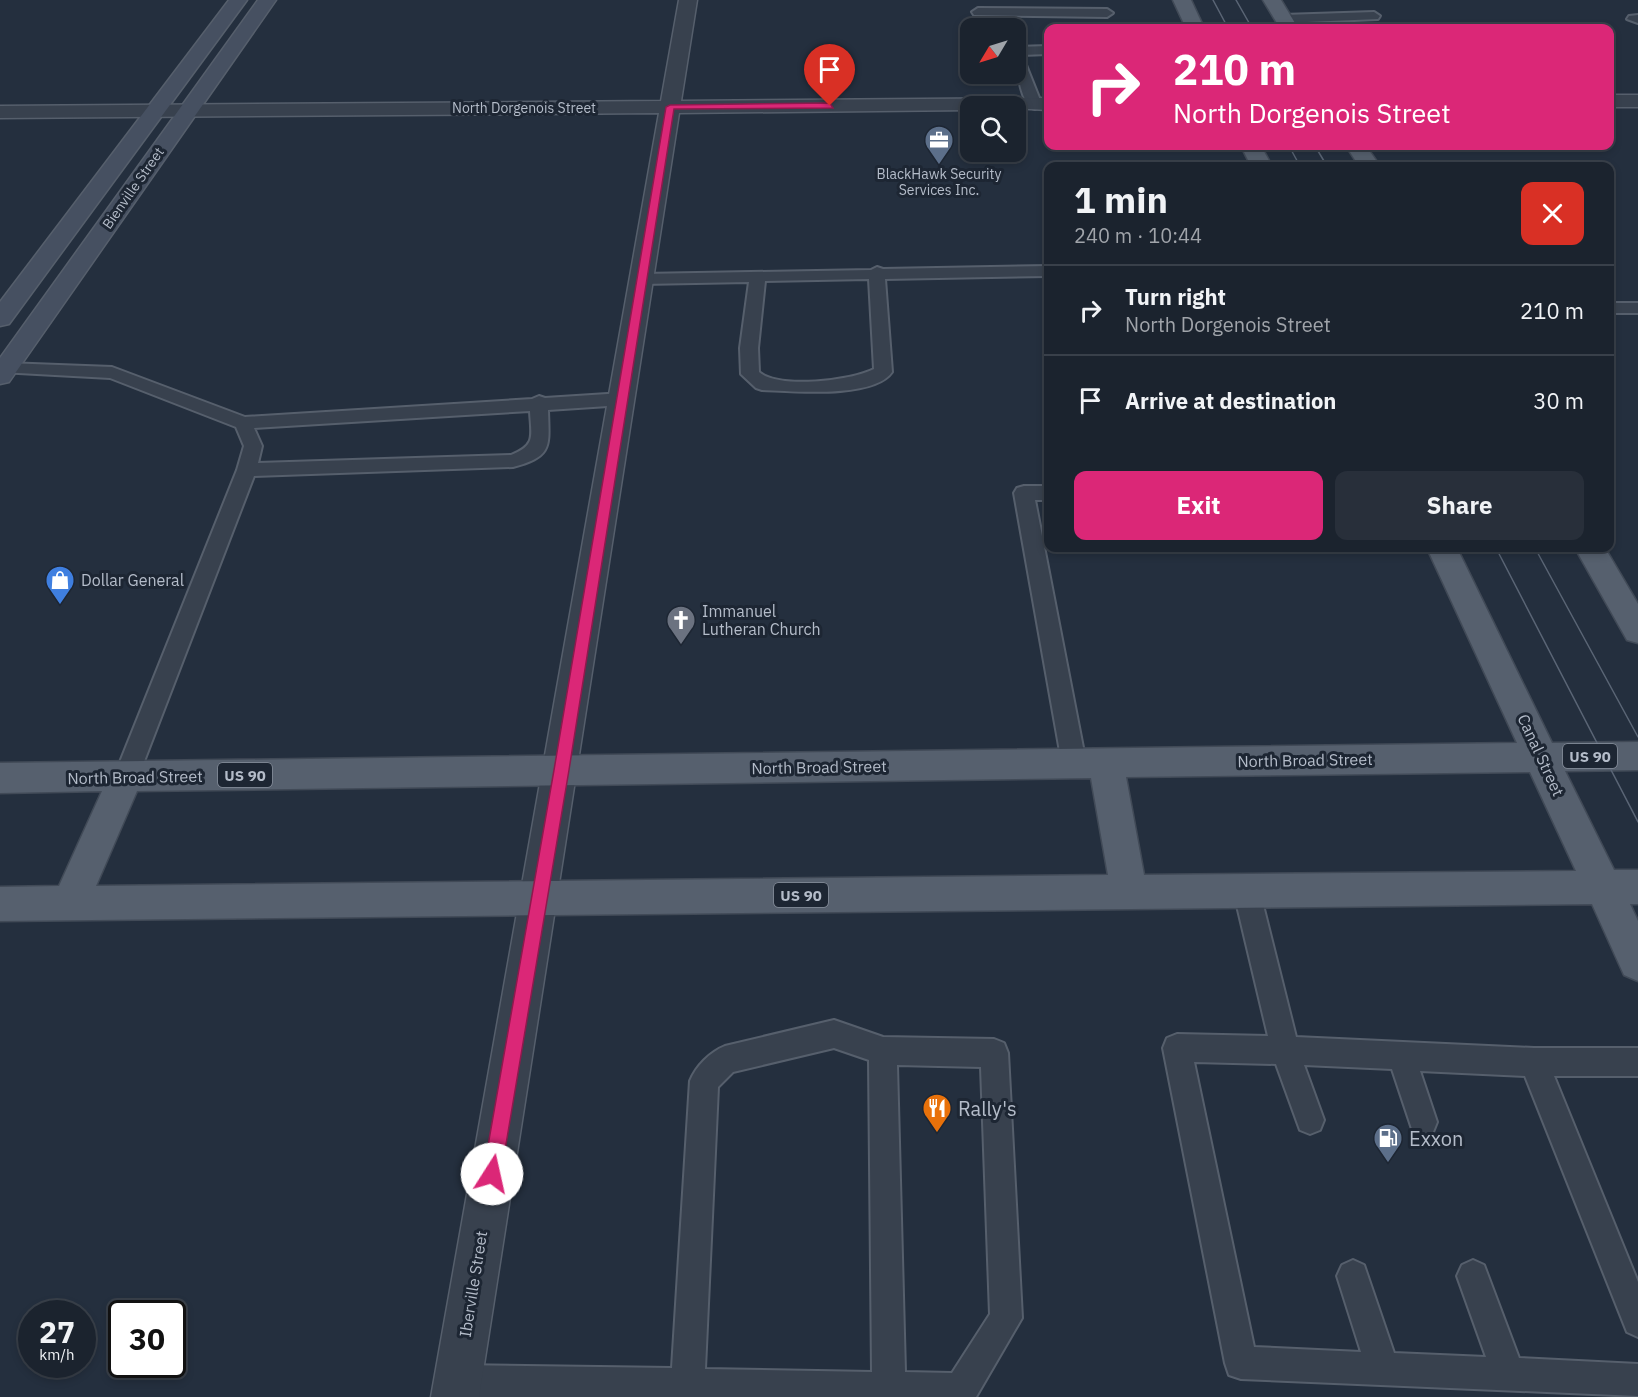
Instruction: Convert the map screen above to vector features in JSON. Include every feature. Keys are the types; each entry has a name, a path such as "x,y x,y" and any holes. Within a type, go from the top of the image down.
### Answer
{"main road":[{"path":"1182,0 1193,24"},
{"path":"1272,0 1286,24"},
{"name":"Canal Street","path":"1444,552 1542,757 1620,887 1638,962"},
{"path":"1592,552 1638,631"},
{"name":"North Broad Street","path":"0,778 1638,756"},
{"path":"1090,763 1129,892"},
{"path":"70,903 126,777"},
{"name":"US 90","path":"0,904 539,897 1247,893 1620,887"}],"street":[{"name":"Bienville Street","path":"0,319 238,0"},
{"name":"Bienville Street","path":"3,372 267,0"},
{"name":"Iberville Street","path":"456,1389 562,770 688,0"},
{"path":"1614,101 1638,101"},
{"name":"North Dorgenois Street","path":"0,112 1042,104"}],"lane":[{"path":"977,6 1107,13"},
{"path":"1286,24 1323,18 1374,16"},
{"path":"1026,52 1044,51"},
{"path":"1026,73 1042,104"},
{"path":"642,279 876,272 1044,271"},
{"path":"758,276 749,348 750,374 762,384 813,387 865,381 883,372 876,272"},
{"path":"1614,308 1638,308"},
{"path":"3,372 112,373 243,423 539,402 622,399"},
{"path":"247,470 513,461 532,454 540,444 539,402"},
{"path":"126,777 247,470 253,446 243,423"},
{"path":"1044,493 1024,494 1090,763"},
{"path":"1247,893 1286,1050 1310,1120"},
{"path":"456,1389 688,1384 961,1390 1006,1318 994,1053 883,1051 834,1034 725,1060 704,1081 688,1384"},
{"path":"1638,1062 1534,1062 1286,1050 1177,1048 1241,1363 1638,1380"},
{"path":"883,1051 889,1389"},
{"path":"1401,1055 1423,1122"},
{"path":"1534,1062 1638,1321"},
{"path":"1353,1275 1383,1369"},
{"path":"1473,1275 1509,1375"}],"tram line":[{"path":"1213,0 1226,24"},
{"path":"1236,0 1250,24"},
{"path":"1291,150 1298,162"},
{"path":"1317,150 1325,162"},
{"path":"1498,552 1638,822"},
{"path":"1537,552 1638,737"}],"place":[{"name":"BlackHawk Security Services Inc.","path":"939,166"},
{"name":"Dollar General","path":"60,606"},
{"name":"Immanuel Lutheran Church","path":"681,646"},
{"name":"Rally's","path":"937,1134"},
{"name":"Exxon","path":"1388,1164"}],"route":[{"path":"492,1174 562,770 670,107 830,106"}]}
